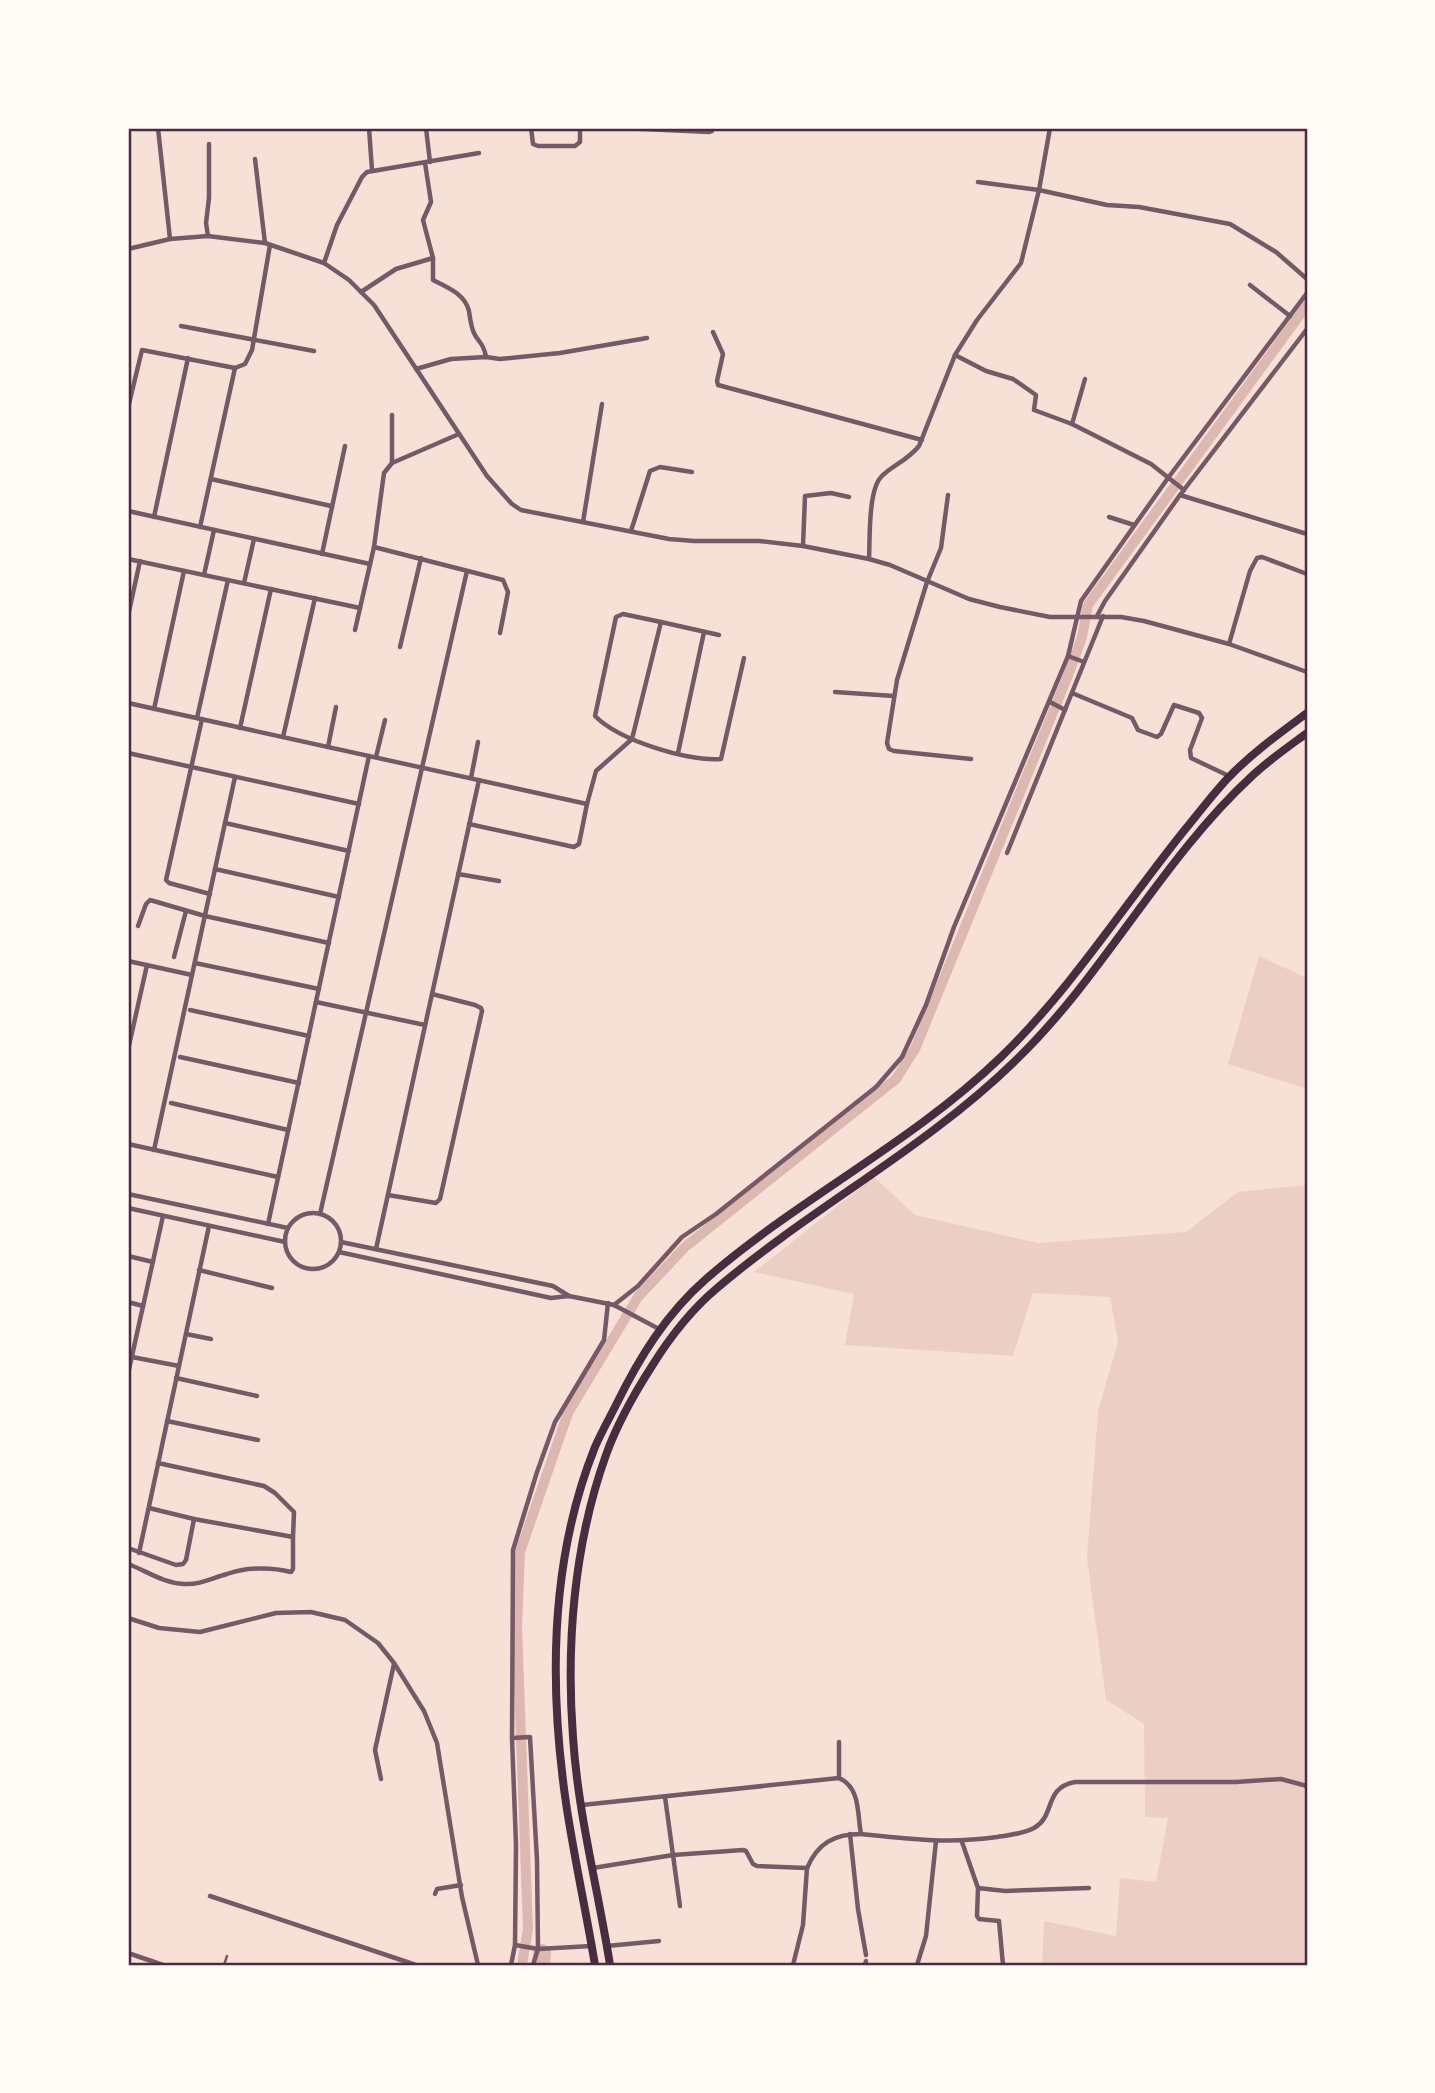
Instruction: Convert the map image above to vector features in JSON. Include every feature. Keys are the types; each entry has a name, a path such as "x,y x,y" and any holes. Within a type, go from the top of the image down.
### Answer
{"highway":[{"path":"595,1965 566,1802 558,1735 558,1619 568,1538 588,1468 595,1446 630,1376 659,1329 708,1277 943,1107 1003,1055 1052,1002 1229,776 1307,713"},
{"path":"610,1965 581,1805 573,1741 571,1660 583,1540 607,1452 638,1388 668,1340 691,1312 717,1289 788,1233 903,1154 958,1111 1018,1058 1063,1011 1188,845 1253,775 1307,733"}],"street":[{"path":"158,128 170,239"},
{"path":"369,128 372,170"},
{"path":"426,128 431,202 424,220 433,258 433,280 443,283 463,298 468,306 474,334 483,344 486,357"},
{"path":"531,128 533,144 538,146 575,146 580,142 580,128"},
{"path":"622,128 709,132 712,128"},
{"path":"869,559 876,483 882,475 911,457 922,440 955,355 977,320 1021,263 1039,190 1050,128"},
{"path":"208,236 206,223 209,144"},
{"path":"324,263 343,212 362,177 372,170 480,153"},
{"path":"128,408 141,351 145,349 235,368 249,359 254,341 267,244 255,159"},
{"path":"978,182 1039,190 1107,205 1139,207 1230,224 1276,252 1307,279"},
{"path":"128,249 170,239 208,236 267,244 324,263 349,280 374,305 487,476 512,504 532,513 682,540 759,541 803,546 869,559 890,565 969,599 1026,614 1079,618 1097,616 1144,621 1229,644 1307,672"},
{"path":"361,292 396,269 433,258"},
{"path":"1251,285 1290,316"},
{"path":"510,1965 516,1945 513,1550 555,1422 604,1340 611,1304 638,1286 682,1237 716,1214 876,1087 898,1063 926,1005 954,927 1070,657 1081,601 1134,524 1307,293"},
{"path":"181,326 314,351"},
{"path":"1007,853 1072,693 1097,616 1105,601 1183,489 1307,329"},
{"path":"713,332 723,354 718,385 922,440"},
{"path":"416,369 451,359 500,359 560,353 647,338"},
{"path":"955,355 986,371 1021,384 1036,395 1034,410 1072,424 1139,457 1183,489"},
{"path":"154,517 188,358"},
{"path":"200,527 235,368"},
{"path":"1072,424 1085,379"},
{"path":"583,522 602,404"},
{"path":"392,415 392,463"},
{"path":"355,630 374,547 384,473 392,463 459,434"},
{"path":"322,554 345,446"},
{"path":"631,531 650,471 660,467 691,472"},
{"path":"211,480 331,506"},
{"path":"803,546 805,496 831,493 849,497"},
{"path":"948,495 941,548 927,582 897,680 887,740 889,749 971,759"},
{"path":"1180,495 1307,534"},
{"path":"128,511 370,565"},
{"path":"1109,517 1134,524"},
{"path":"204,575 214,530"},
{"path":"244,583 254,539"},
{"path":"374,547 503,580 508,592 500,633"},
{"path":"1229,644 1250,571 1257,558 1262,557 1307,574"},
{"path":"400,647 421,558"},
{"path":"128,559 360,608"},
{"path":"128,616 140,561"},
{"path":"320,1214 467,570"},
{"path":"154,709 184,571"},
{"path":"210,894 166,880 228,580"},
{"path":"240,728 271,589"},
{"path":"282,737 315,598"},
{"path":"719,635 618,614 595,716 632,739 678,753 719,760 723,757 744,658"},
{"path":"469,824 574,847 579,844 596,771 632,739 661,622"},
{"path":"678,753 704,632"},
{"path":"1070,657 1083,662"},
{"path":"835,692 894,696"},
{"path":"1072,693 1132,718 1139,730 1157,737 1161,734 1174,705 1199,713 1202,718 1190,750 1191,758 1229,776"},
{"path":"128,703 587,804"},
{"path":"1051,703 1064,709"},
{"path":"328,747 336,708"},
{"path":"376,757 385,720"},
{"path":"471,778 478,742"},
{"path":"128,753 359,804"},
{"path":"268,1224 369,756"},
{"path":"154,1150 235,777"},
{"path":"376,1250 479,780"},
{"path":"225,824 349,851"},
{"path":"215,869 339,897"},
{"path":"458,874 499,881"},
{"path":"138,926 149,900 205,916 329,943"},
{"path":"174,957 186,911"},
{"path":"128,961 192,975"},
{"path":"195,963 319,989"},
{"path":"128,1050 147,965"},
{"path":"388,1195 436,1203 440,1199 482,1011 475,1005 432,994"},
{"path":"316,1002 425,1025"},
{"path":"190,1010 309,1036"},
{"path":"180,1057 299,1083"},
{"path":"171,1103 288,1130"},
{"path":"128,1144 278,1177"},
{"path":"128,1194 288,1228"},
{"path":"128,1208 285,1242"},
{"path":"308,1214 320,1214 331,1220 339,1230 339,1252 331,1263 320,1269 308,1269 296,1264 288,1254 285,1242 288,1228 296,1219 308,1214"},
{"path":"128,1374 131,1349 163,1216"},
{"path":"139,1553 209,1226"},
{"path":"341,1242 553,1286 569,1296"},
{"path":"339,1252 551,1298 569,1296 611,1304 659,1329"},
{"path":"128,1256 153,1262"},
{"path":"199,1270 272,1287"},
{"path":"128,1302 143,1306"},
{"path":"186,1334 211,1339"},
{"path":"132,1357 179,1366"},
{"path":"176,1378 257,1396"},
{"path":"167,1421 258,1440"},
{"path":"128,1564 166,1581 184,1584 254,1569 275,1568 291,1572 293,1569 293,1510 264,1486 158,1463"},
{"path":"149,1508 293,1537"},
{"path":"128,1548 183,1564 194,1519"},
{"path":"128,1618 159,1628 200,1632 276,1613 311,1612 345,1620 378,1643 394,1663 428,1719 437,1743 461,1885 478,1965"},
{"path":"382,1779 375,1757 376,1741 394,1663"},
{"path":"514,1738 529,1736 537,1860 536,1949 533,1965"},
{"path":"839,1742 839,1778"},
{"path":"581,1805 839,1778 846,1782 855,1795 860,1834"},
{"path":"793,1965 803,1926 807,1868 820,1845 828,1840 860,1834 962,1842 1015,1834 1033,1829 1044,1817 1058,1788 1063,1784 1075,1782 1236,1783 1281,1779 1307,1786"},
{"path":"665,1797 680,1906"},
{"path":"850,1834 866,1955"},
{"path":"917,1965 926,1936 936,1841"},
{"path":"962,1842 978,1888 977,1916 979,1919 999,1921 1003,1965"},
{"path":"593,1868 673,1855 743,1850 753,1864 807,1868"},
{"path":"435,1894 437,1889 461,1885"},
{"path":"978,1888 1005,1891 1089,1888"},
{"path":"210,1896 416,1965"},
{"path":"607,1946 659,1941"},
{"path":"516,1945 536,1949 592,1946"},
{"path":"128,1953 163,1965"}],"lane":[{"path":"224,1965 227,1956"}],"shaded area":[{"path":"1259,956 1307,978 1307,1089 1228,1064"},
{"path":"874,1177 915,1215 1038,1243 1186,1232 1238,1192 1307,1185 1307,1965 1042,1965 1044,1921 1116,1936 1120,1878 1156,1882 1168,1818 1145,1817 1144,1724 1106,1700 1087,1558 1098,1411 1118,1342 1110,1297 1033,1293 1013,1356 845,1345 854,1294 754,1272"}],"waterway":[{"path":"522,1965 528,1929 517,1627 520,1552 568,1413 638,1297 685,1247 896,1079 915,1049 1067,678 1082,637 1088,605 1307,305"},
{"path":"541,1965 542,1953"}]}
